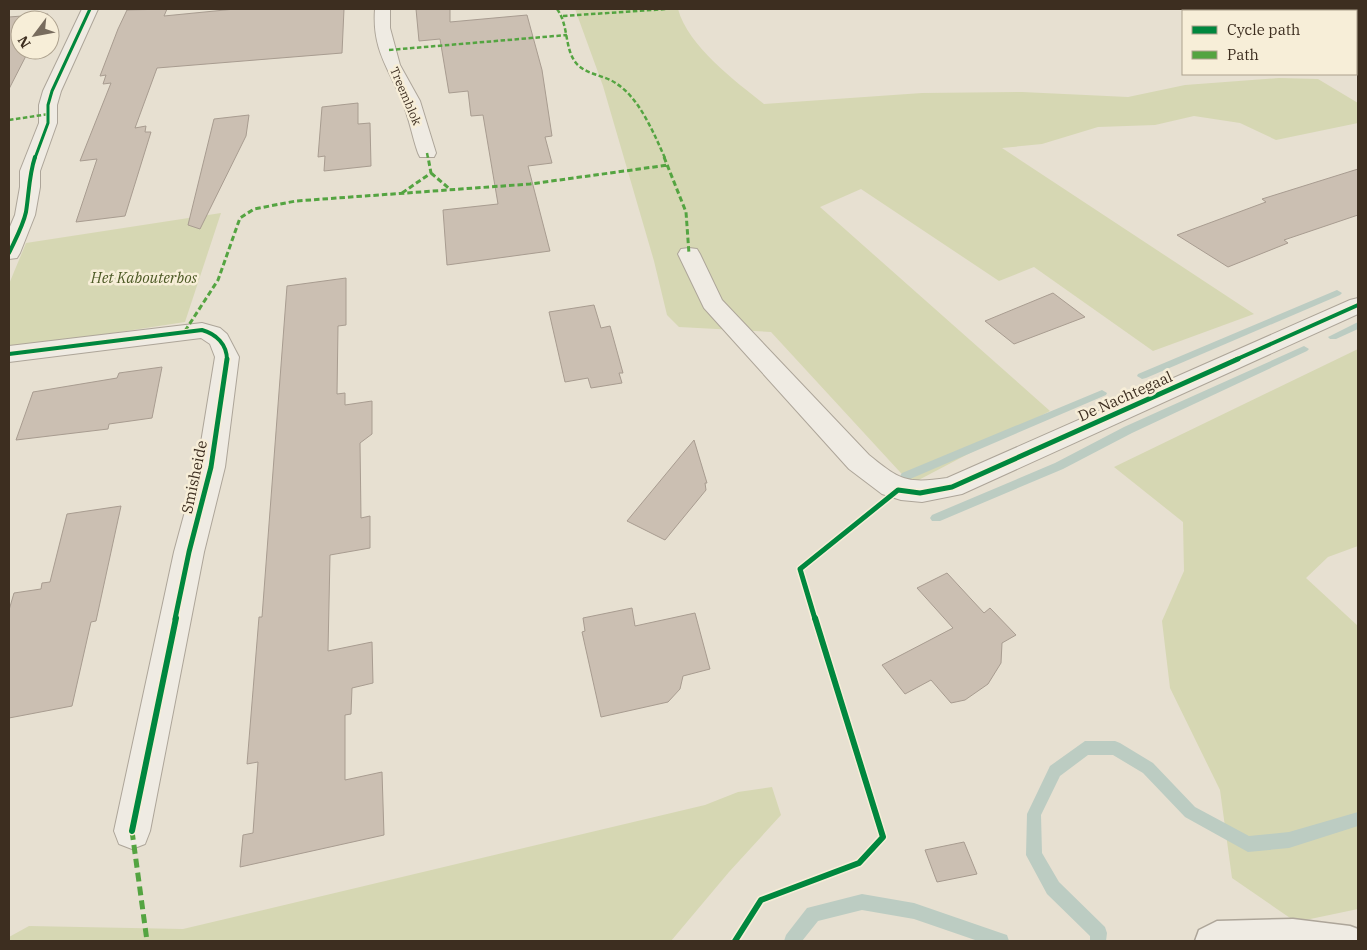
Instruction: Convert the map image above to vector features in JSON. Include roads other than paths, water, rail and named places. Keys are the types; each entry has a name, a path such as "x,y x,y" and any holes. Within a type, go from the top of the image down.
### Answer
{"street":[{"path":"9,253 25,215 30,171 48,123 48,105 52,91 90,9"},
{"name":"Treemblok","path":"382,9 382,28 392,65 411,101 427,153"},
{"name":"De Nachtegaal","path":"690,254 712,303 859,462 885,484 898,490 920,493 952,487 1358,305"},
{"name":"Smisheide","path":"9,354 202,330 214,333 223,342 227,357 212,467 189,552 132,831"}],"lane":[{"path":"1210,941 1217,936 1293,934 1350,941"}],"waterway":[{"path":"1142,376 1337,293"},
{"path":"1333,337 1358,325"},
{"path":"936,518 1059,466 1128,430 1304,349"},
{"path":"906,476 1102,393"},
{"path":"1098,941 1099,933 1053,888 1034,855 1034,814 1055,771 1085,748 1115,748 1148,768 1190,812 1248,844 1289,840 1358,819"},
{"path":"792,941 813,914 862,902 914,911 1001,941"}],"park label":[{"name":"Het Kabouterbos","path":"144,277"}]}
